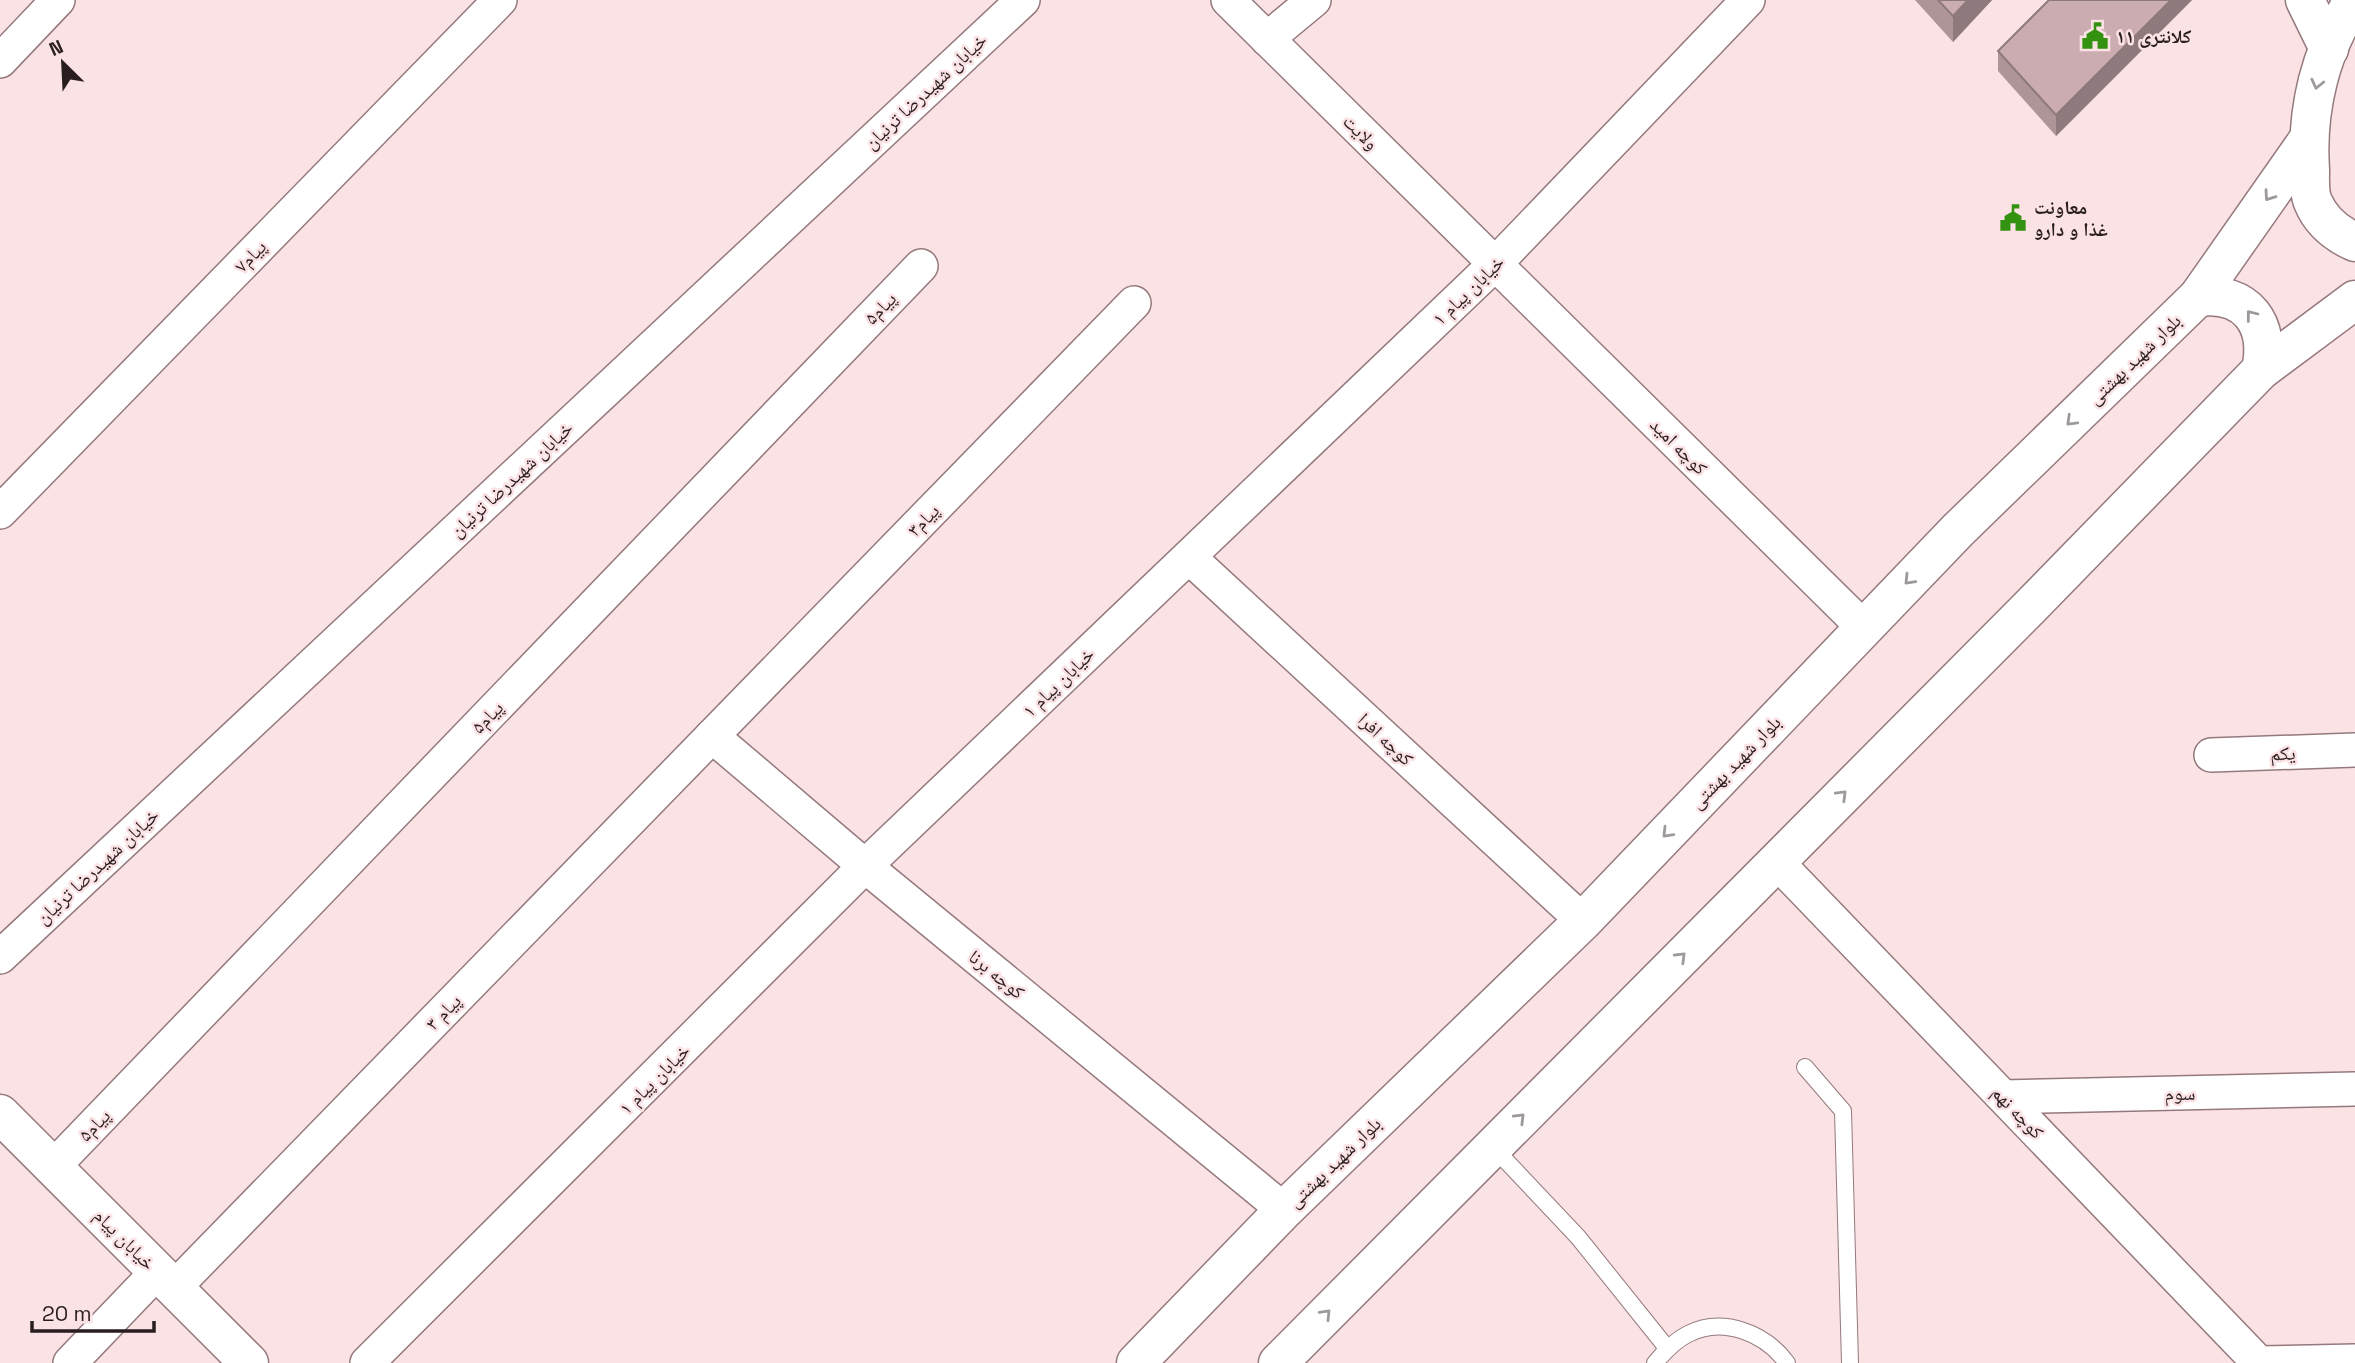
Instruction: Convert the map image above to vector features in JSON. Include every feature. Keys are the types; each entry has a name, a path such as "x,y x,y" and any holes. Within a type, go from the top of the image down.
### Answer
{"main road":[{"path":"2305,0 2329,49"},
{"path":"2354,0 2339,23 2317,80 2308,140 2311,200 2323,220 2341,236 2355,242"},
{"name":"بلوار شهید بهشتی","path":"1136,1363 1284,1210 1583,921 1958,530 2198,297 2308,140"},
{"path":"2198,297 2214,295 2229,298 2244,306 2255,317 2263,334 2265,353 2261,370"},
{"path":"1278,1363 2031,606 2261,370 2355,300"},
{"name":"خیابان پیام","path":"0,1114 249,1363"}],"street":[{"path":"0,61 58,0"},
{"name":"پیام۷","path":"0,512 500,0"},
{"name":"خیابان شهیدرضا ترنیان","path":"0,957 1023,0"},
{"name":"ولایت","path":"1228,0 1495,264"},
{"path":"1267,39 1314,0"},
{"name":"خیابان پیام ۱","path":"367,1363 865,866 1495,264 1748,0"},
{"name":"کوچه امید","path":"1495,264 1863,627"},
{"name":"پیام۵","path":"53,1167 921,266"},
{"name":"پیام۳","path":"712,737 1134,303"},
{"name":"کوچه افرا","path":"1189,557 1583,921"},
{"name":"کوچه برنا","path":"712,737 1284,1210"},
{"name":"پیام ۳","path":"70,1363 166,1280 712,737"},
{"name":"یکم","path":"2211,755 2355,750"},
{"name":"کوچه نهم","path":"1776,862 2259,1363"},
{"name":"سوم","path":"2004,1097 2355,1089"},
{"path":"2259,1363 2355,1361"}],"lane":[{"path":"1805,1067 1843,1111 1850,1363"},
{"path":"1492,1146 1578,1237 1667,1348"},
{"path":"1655,1363 1667,1348 1689,1333 1716,1327 1742,1329 1767,1342 1787,1363"}],"building":[{"path":"1938,0 1968,0 1953,16"},
{"name":"کلانتری ۱۱","path":"2049,0 2171,0 2056,115 1998,51"}],"place":[{"name":"کلانتری ۱۱","path":"2095,36"},
{"name":"معاونت غذا و دارو","path":"2013,218"}]}
